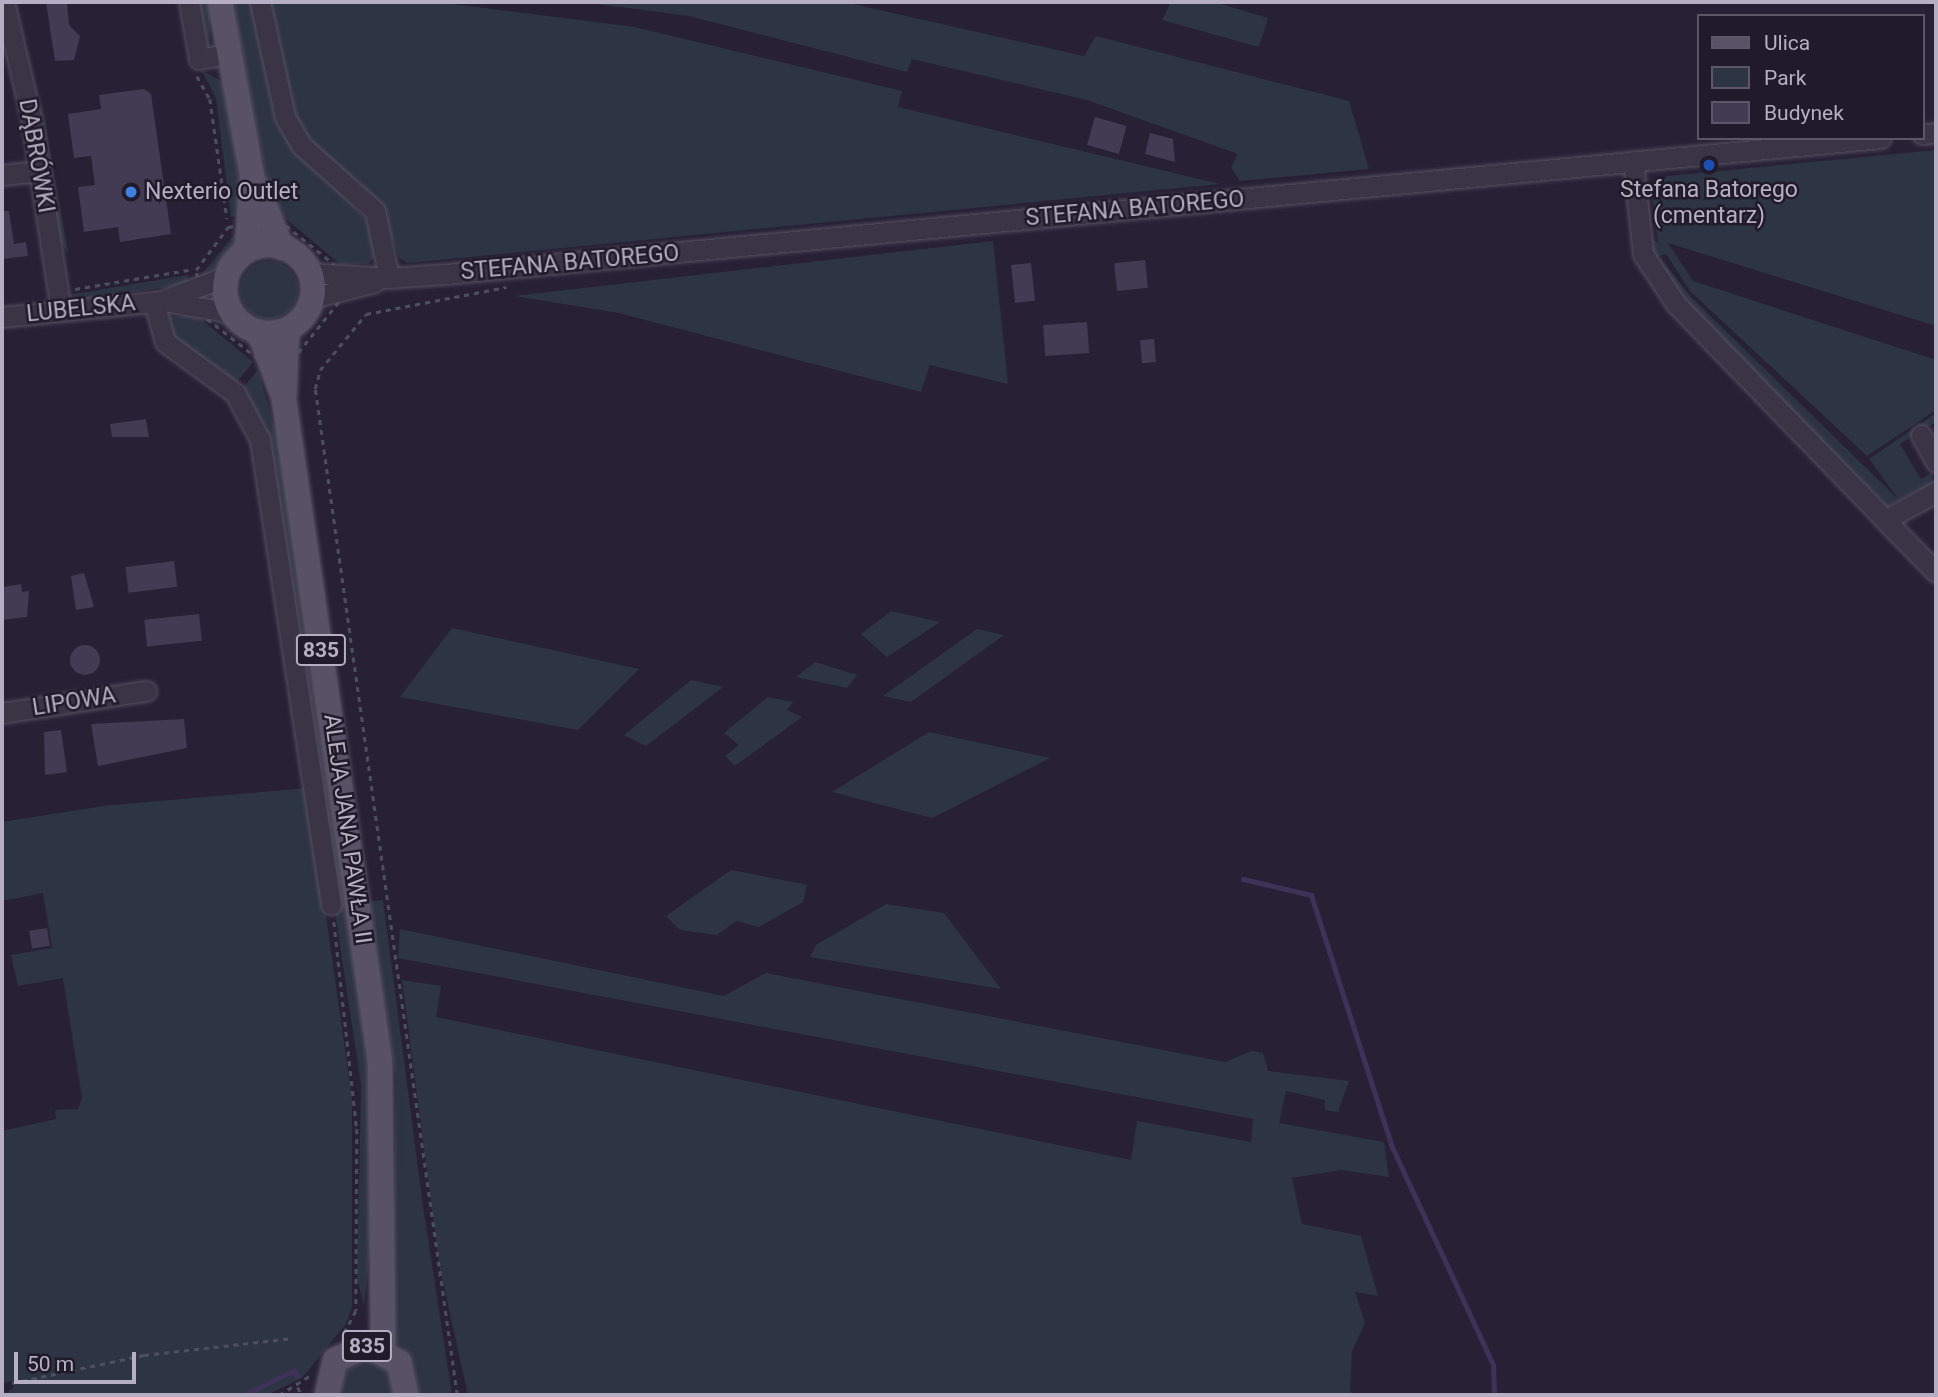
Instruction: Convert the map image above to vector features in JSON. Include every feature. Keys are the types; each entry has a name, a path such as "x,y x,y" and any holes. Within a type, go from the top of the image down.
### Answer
{"main road":[{"path":"220,2 232,53 252,175 247,251 227,276 232,313 259,332 287,330 312,298 310,273 282,247 252,175"},
{"path":"247,251 282,247"},
{"name":"ALEJA JANA PAWŁA II","path":"287,330 284,400 380,1061 383,1349"},
{"name":"ALEJA JANA PAWŁA II","path":"259,332 284,400"},
{"name":"ALEJA JANA PAWŁA II","path":"356,1347 381,1259"},
{"name":"835","path":"316,1391 335,1360 356,1347 383,1349 402,1367 406,1395"}],"street":[{"name":"DĄBRÓWKI","path":"4,2 40,171 59,301"},
{"path":"189,2 199,59 232,53"},
{"path":"260,2 285,117 302,146 375,211 389,278"},
{"name":"STEFANA BATOREGO","path":"310,273 389,278 508,268 1860,140"},
{"path":"1633,162 1639,236 1655,279 1936,572"},
{"path":"2,175 40,171"},
{"name":"LUBELSKA","path":"157,301 227,276"},
{"name":"STEFANA BATOREGO","path":"312,298 389,278"},
{"name":"LUBELSKA","path":"2,317 59,301 157,301 232,313"},
{"path":"157,301 165,342 235,393 260,440 331,905"},
{"path":"1885,520 1936,492"},
{"name":"LIPOWA","path":"2,713 146,691"}],"path":[{"path":"199,59 197,75 210,99 228,227"},
{"path":"274,219 337,271"},
{"path":"59,301 196,270 228,227 244,224"},
{"path":"457,1395 316,388 320,370 366,314 502,291 508,268"},
{"path":"196,270 198,283"},
{"path":"293,357 340,298"},
{"path":"201,310 260,359 257,364"},
{"path":"331,905 355,1080 358,1179 352,1272"},
{"path":"12,1383 144,1354 293,1338"},
{"path":"301,1395 316,1391"},
{"path":"279,1395 285,1393"}],"green space":[{"path":"196,2 211,2 209,46"},
{"path":"232,2 251,2 283,133 369,223 375,257 368,264 341,265 273,208"},
{"path":"269,2 436,2 634,27 902,91 898,107 1220,184 408,263 399,258 379,201 313,144 294,116"},
{"path":"582,2 844,2 1084,56 1096,36 1349,101 1369,169 1240,181 1231,167 1238,154 1087,100 912,59 907,72 689,16"},
{"path":"1163,2 1214,2 1268,18 1259,47 1162,20 1170,4"},
{"path":"202,71 229,85 242,215 231,217 216,98"},
{"path":"41,100 68,252 60,243"},
{"path":"1936,150 1936,326 1668,243 1693,281 1936,360 1936,410 1867,456 1691,292 1666,254 1658,256 1692,298 1899,500 1869,459 1936,413 1936,422 1900,444 1921,479 1932,473 1934,483 1887,506 1683,301 1653,262 1643,196 1647,195 1652,240 1658,242 1652,195 1667,176"},
{"path":"238,230 236,248 203,279 202,274"},
{"path":"993,241 1008,384 930,365 921,392 619,313 514,296"},
{"path":"263,261 275,261 285,265 294,274 298,296 290,311 275,319 263,319 253,315 244,306 240,296 240,284 244,274 253,265"},
{"path":"188,275 188,284 77,300 68,295"},
{"path":"196,315 253,362 237,382 172,343 167,317"},
{"path":"258,370 279,444 371,1076 372,1230 364,1306 357,1279 361,1085 296,651 242,389"},
{"path":"891,611 940,622 887,657 861,634"},
{"path":"452,628 639,669 578,730 400,697"},
{"path":"977,629 1004,635 911,702 883,696"},
{"path":"815,662 857,675 847,688 796,677"},
{"path":"691,680 723,687 646,746 624,735"},
{"path":"768,697 793,702 787,710 802,717 735,766 725,756 739,745 724,733"},
{"path":"929,732 1050,758 932,818 832,792"},
{"path":"308,788 352,1099 352,1307 346,1324 302,1378 267,1395 5,1395 14,1387 11,1381 2,1384 2,1131 56,1119 55,1110 78,1109 82,1098 63,978 18,986 11,955 52,948 43,893 2,901 2,822 103,806"},
{"path":"731,870 807,885 803,902 759,927 736,921 717,935 680,930 666,916"},
{"path":"383,900 423,1206 452,1395 414,1395 392,1343 396,1077 367,902"},
{"path":"886,904 944,913 1001,989 810,957 816,945"},
{"path":"400,929 724,996 766,973 1225,1062 1252,1051 1263,1053 1268,1071 1349,1081 1338,1112 1325,1110 1325,1100 1286,1091 1279,1123 1384,1142 1389,1177 1341,1170 1292,1178 1302,1224 1361,1236 1378,1296 1355,1292 1365,1323 1352,1351 1350,1392 1362,1395 468,1395 440,1269 402,980 441,986 436,1017 1131,1160 1137,1121 1251,1142 1253,1119 398,958"},
{"path":"366,1358 389,1369 393,1395 341,1395 341,1375"}],"building":[{"path":"46,2 67,2 69,25 80,36 74,60 55,61"},
{"path":"144,89 151,94 171,234 120,242 118,227 84,232 78,187 95,185 91,156 74,158 68,114 101,109 99,95"},
{"path":"1095,117 1127,126 1119,154 1087,145"},
{"path":"1150,133 1173,139 1175,162 1145,154"},
{"path":"2,211 9,211 14,244 26,242 28,256 2,259"},
{"path":"1145,260 1148,288 1117,291 1114,263"},
{"path":"1031,263 1035,301 1015,303 1011,265"},
{"path":"1087,322 1089,353 1045,356 1043,325"},
{"path":"1154,339 1156,362 1142,363 1140,340"},
{"path":"146,419 149,437 112,437 110,424"},
{"path":"174,561 177,587 129,593 125,567"},
{"path":"84,573 94,607 76,610 71,576"},
{"path":"21,584 22,592 29,591 27,617 2,620 2,587"},
{"path":"199,614 202,641 147,647 144,620"},
{"path":"85,645 96,649 100,660 96,671 85,675 74,671 70,660 74,649"},
{"path":"184,719 187,748 98,766 91,724"},
{"path":"61,730 67,772 45,775 44,732"},
{"path":"47,928 50,946 32,949 29,931"}],"waterway":[{"path":"1243,879 1311,895 1392,1147 1493,1365 1494,1395"},
{"path":"244,1395 294,1370 297,1376"}],"place":[{"name":"Stefana Batorego (cmentarz)","path":"1709,165"},
{"name":"Nexterio Outlet","path":"131,192"}]}
